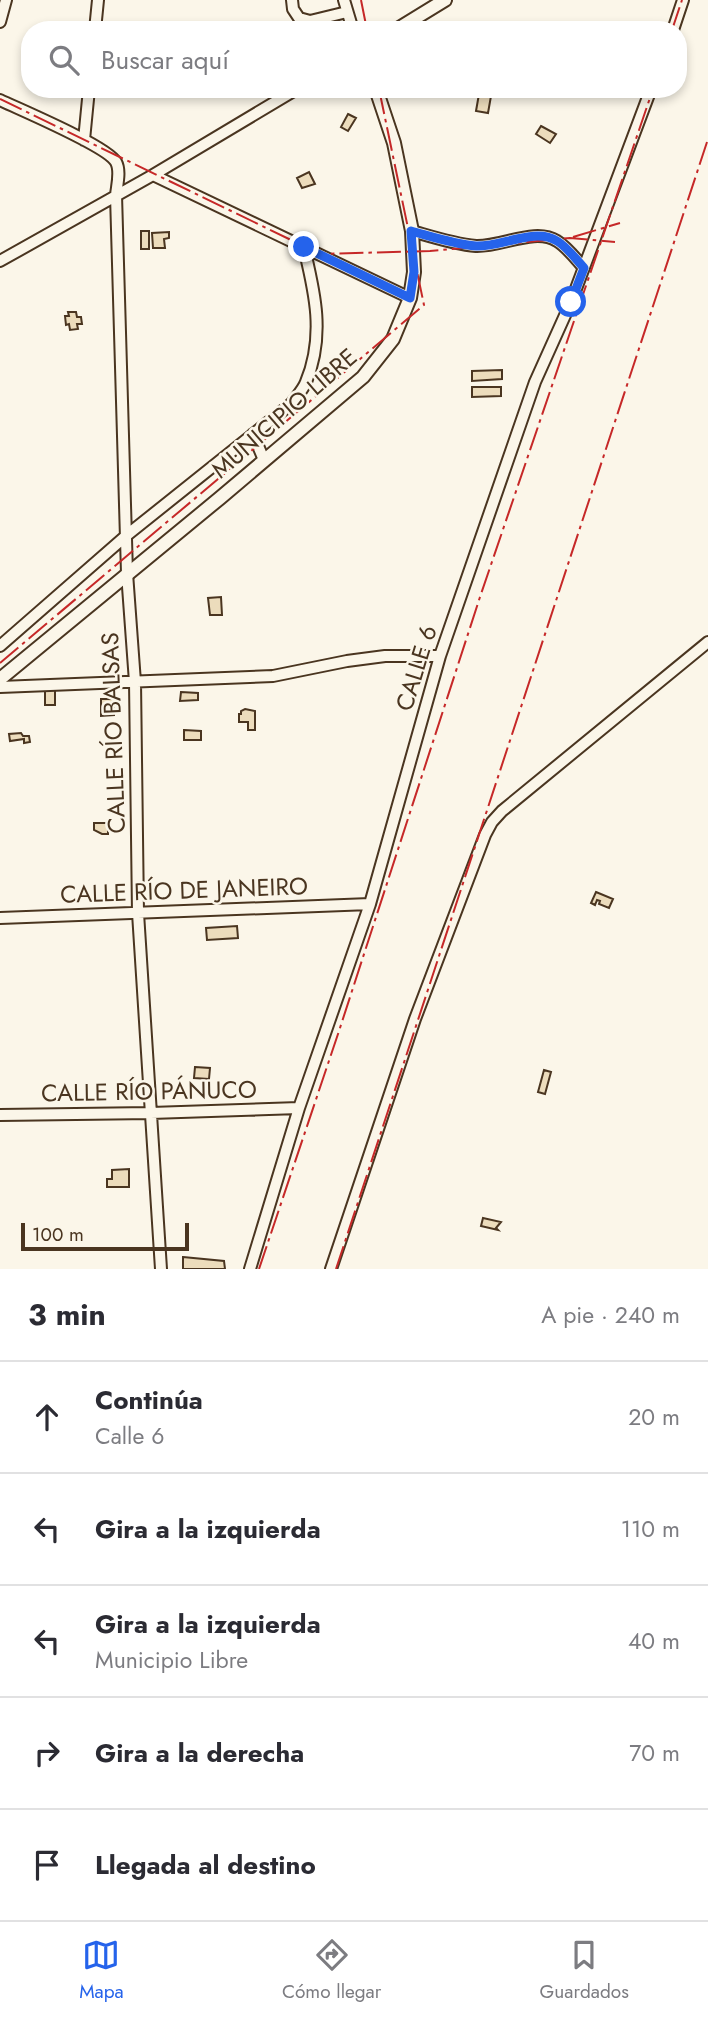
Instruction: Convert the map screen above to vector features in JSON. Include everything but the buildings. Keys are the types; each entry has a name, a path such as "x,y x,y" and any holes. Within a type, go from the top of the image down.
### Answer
{"street":[{"path":"0,22 6,0"},
{"path":"95,21 98,0"},
{"path":"292,0 293,9 299,18 310,21 347,12"},
{"path":"344,0 350,21"},
{"path":"411,21 445,0"},
{"path":"676,21 683,0"},
{"path":"0,100 84,140 88,98"},
{"path":"0,261 153,175 282,98"},
{"name":"MUNICIPIO LIBRE","path":"0,679 363,377 393,339 410,298 414,272 411,231 394,143 379,98"},
{"name":"CALLE 6","path":"250,1269 299,1108 370,904 440,656 535,382 571,302 648,98"},
{"name":"CALLE RÍO BALSAS","path":"84,140 111,156 118,164 116,195 127,573 135,682 138,913 160,1269"},
{"path":"153,175 410,298"},
{"path":"411,231 477,246 537,235 549,237 559,242 584,268"},
{"path":"0,646 127,535 290,404 306,384 312,366 318,317 315,290 304,247"},
{"path":"253,434 264,460"},
{"path":"331,1269 415,1019 492,822 708,642"},
{"path":"0,687 273,676 385,656 440,656"},
{"name":"CALLE RÍO DE JANEIRO","path":"0,918 370,904"},
{"name":"CALLE RÍO PÁNUCO","path":"0,1115 299,1108"}],"power":[{"path":"361,0 365,21"},
{"path":"675,21 682,0"},
{"path":"0,663 424,305 381,98"},
{"path":"259,1269 480,597 650,98"},
{"path":"0,99 320,254 430,251 570,238 615,242"},
{"path":"336,1269 708,139"},
{"path":"573,237 620,223"}],"route":[{"path":"304,247 410,298 414,272 411,231 477,246 537,235 549,237 559,242 584,268 571,302"}]}
